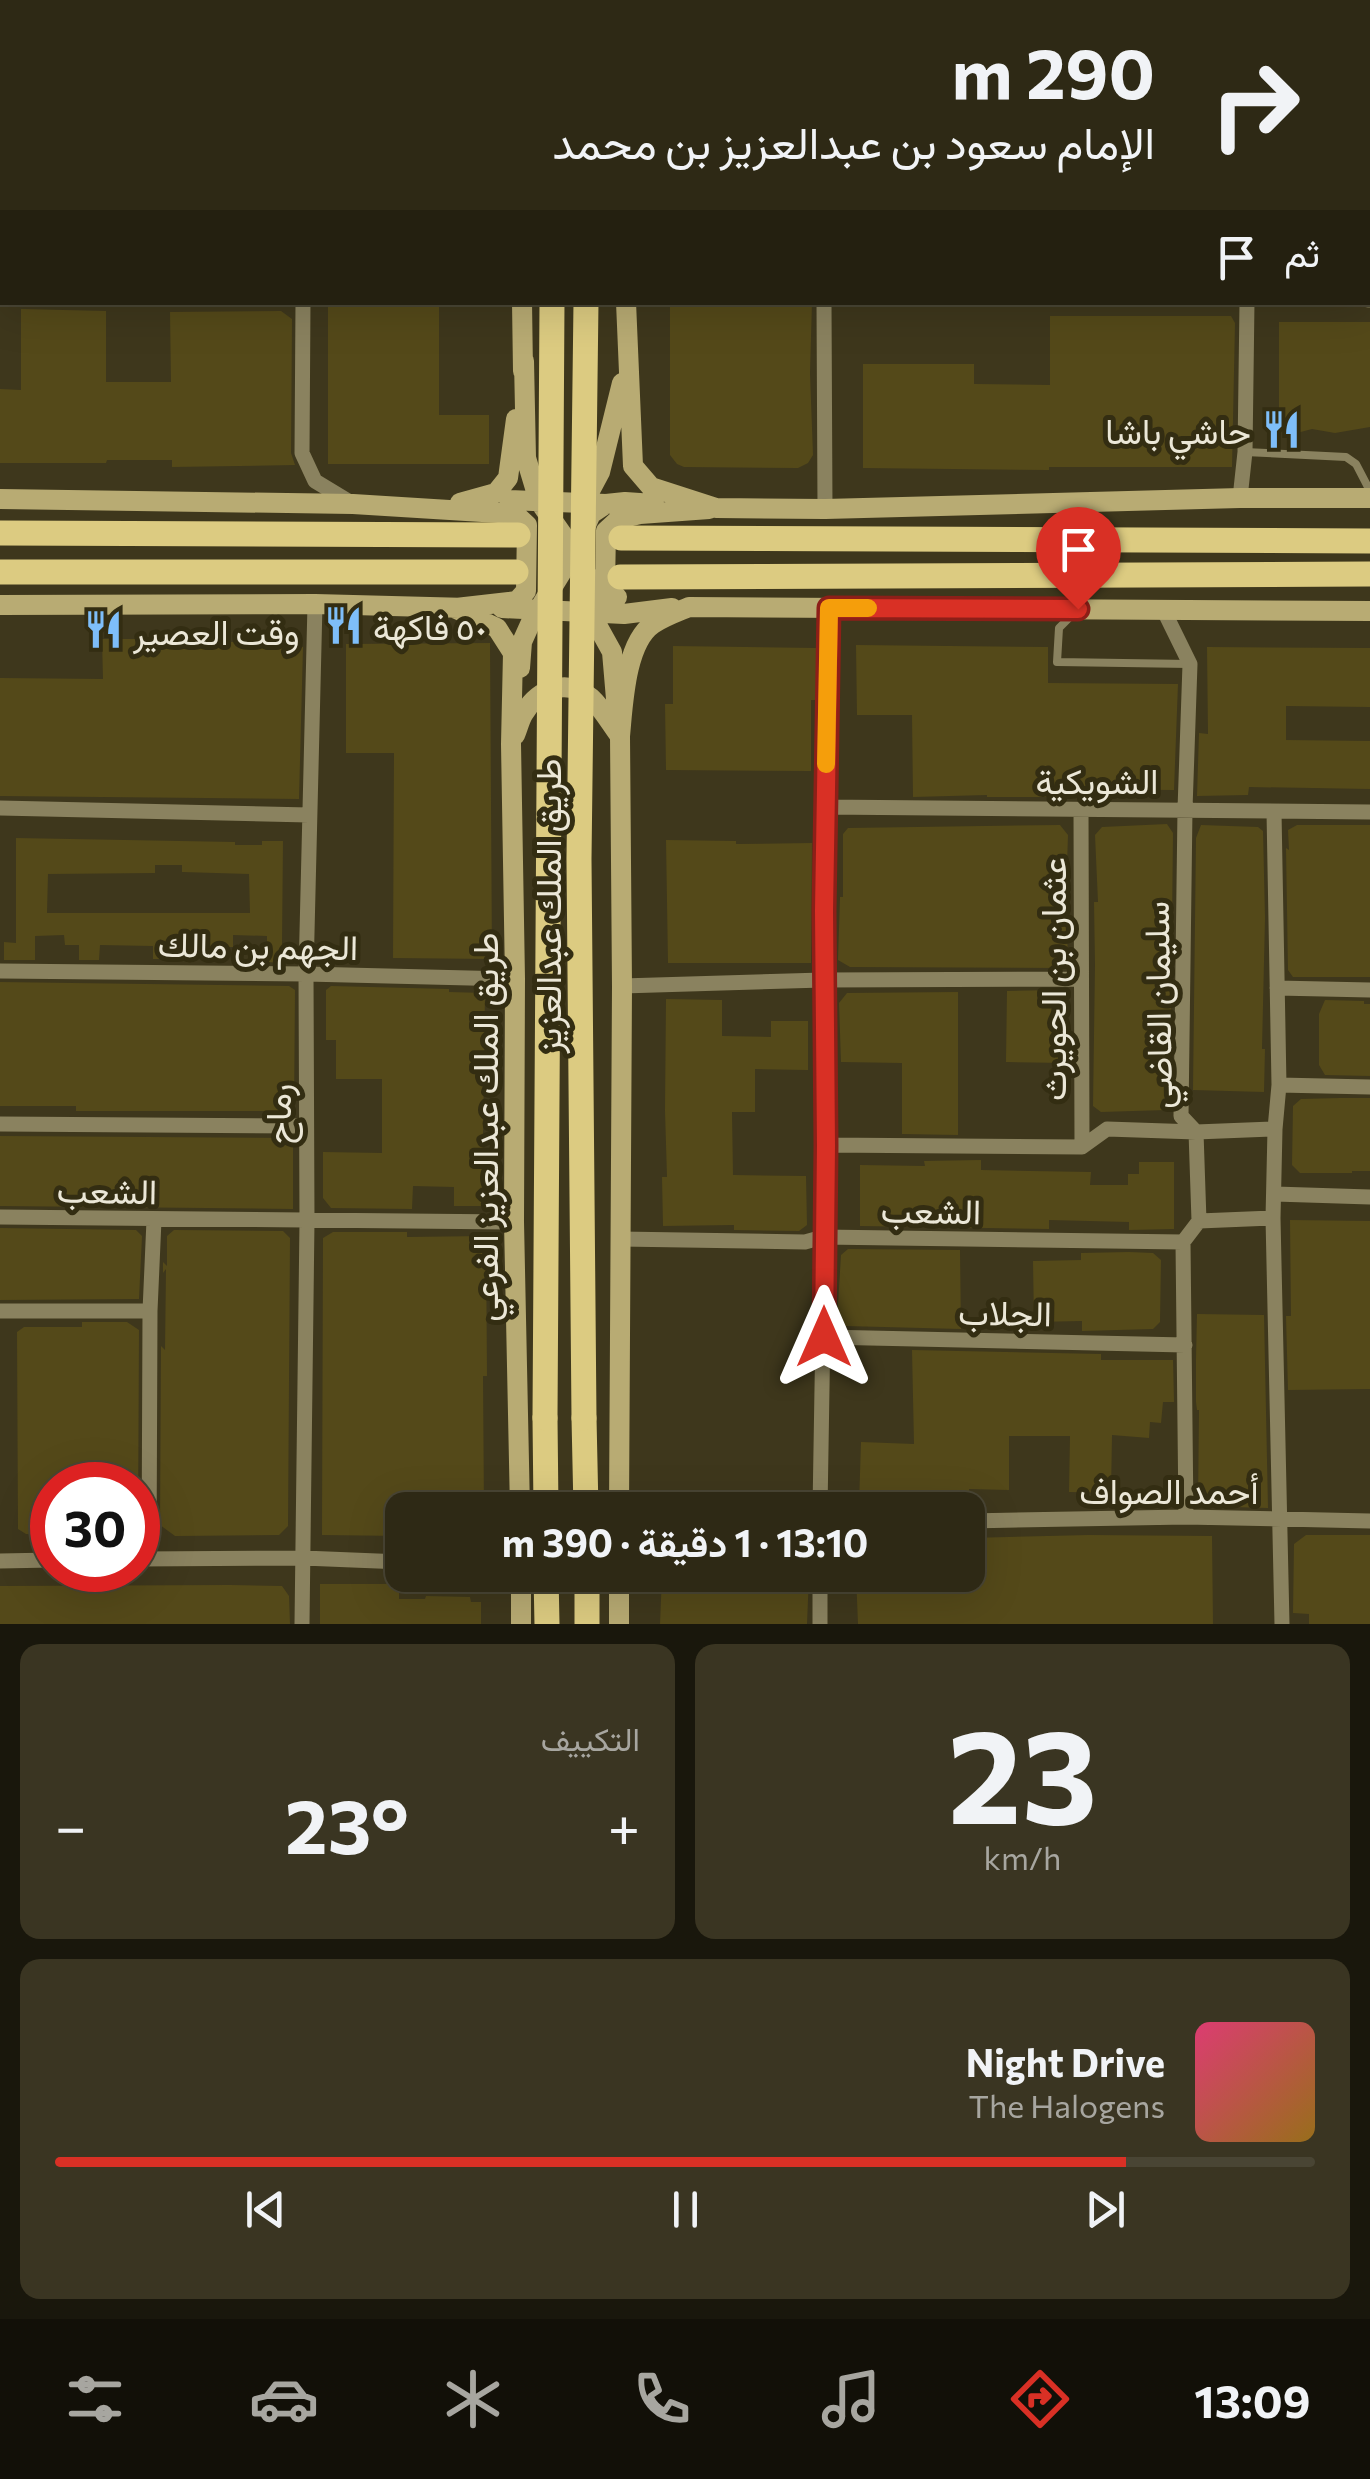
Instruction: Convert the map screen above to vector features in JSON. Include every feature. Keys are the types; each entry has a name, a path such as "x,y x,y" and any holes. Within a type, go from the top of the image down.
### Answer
{"main road":[{"name":"طريق الملك عبدالعزيز","path":"546,1492 552,305"},
{"name":"طريق الملك عبدالعزيز","path":"586,305 579,858 586,1492"},
{"path":"0,534 518,535"},
{"path":"621,538 1370,541"},
{"path":"0,572 516,572"},
{"path":"620,577 1370,574"},
{"path":"546,1592 547,1624"},
{"path":"586,1592 587,1624"}],"street":[{"path":"302,305 302,453 315,480 352,504"},
{"path":"522,305 526,458 539,501 603,603 624,614"},
{"path":"626,305 634,466 651,487 716,508"},
{"path":"824,305 825,509"},
{"path":"1240,498 1245,452 1247,305"},
{"path":"524,361 534,419 546,432 567,439 595,432 604,425 628,356"},
{"path":"570,551 584,504 600,472 628,356"},
{"path":"438,508 496,493 508,478 524,361"},
{"path":"438,508 509,500 825,509 1370,494"},
{"path":"0,499 352,504 516,514 526,525 526,591 516,601 454,608"},
{"path":"509,500 528,508 570,551 589,612 612,652 620,736 620,1492"},
{"path":"512,744 529,609 539,589 570,551 590,514 606,504"},
{"path":"716,508 619,519 606,531 605,586 623,601 689,606 1370,611"},
{"path":"0,605 315,604 624,614 689,606"},
{"name":"رماح","path":"302,1624 306,974 315,604"},
{"path":"620,736 630,666 639,638 652,624 689,606"},
{"path":"454,608 497,628 512,653 512,744"},
{"path":"820,1492 826,1145 824,808 829,608"},
{"name":"سليمان القاضي","path":"1163,609 1190,664 1181,1116 1196,1132 1199,1221"},
{"path":"512,744 524,712 550,688 561,686 590,696 620,736"},
{"name":"طريق الملك عبدالعزيز الفرعي","path":"512,744 520,1492"},
{"path":"0,808 309,815"},
{"name":"الشويكية","path":"824,808 1370,812"},
{"name":"عثمان بن الحويرث","path":"1081,810 1082,1147"},
{"path":"1274,812 1279,1085 1274,1129 1274,1218 1282,1624"},
{"name":"الجهم بن مالك","path":"0,972 515,979"},
{"path":"622,986 1080,979"},
{"path":"1278,988 1370,990"},
{"path":"1279,1085 1370,1086"},
{"path":"0,1124 305,1126"},
{"path":"826,1145 1082,1147 1107,1130 1274,1129"},
{"path":"1275,1194 1370,1197"},
{"name":"الشعب","path":"0,1217 514,1222"},
{"path":"1186,1517 1183,1242 1199,1221 1274,1218"},
{"path":"146,1462 154,1220"},
{"name":"الشعب","path":"620,1239 805,1242 824,1237 1183,1242"},
{"path":"0,1311 150,1311"},
{"name":"الجلاب","path":"824,1337 1185,1345"},
{"name":"أحمد الصواف","path":"985,1521 1186,1517 1370,1520"},
{"path":"160,1559 385,1561"},
{"path":"0,1560 30,1560"},
{"path":"521,1592 521,1624"},
{"path":"620,1592 620,1624"},
{"path":"820,1592 820,1624"}],"lane":[{"path":"1245,452 1346,456 1356,464 1370,494"},
{"path":"1078,609 1060,628 1057,662 1190,664"}],"building":[{"path":"328,305 439,305 439,415 489,415 489,464 328,464"},
{"path":"670,305 812,305 813,455 808,463 798,468 684,467 670,455"},
{"path":"21,309 106,311 106,382 171,382 170,312 281,311 292,319 291,453 295,465 172,467 172,460 0,463 0,389 21,390"},
{"path":"1050,316 1231,316 1235,323 1232,467 863,468 863,364 974,364 974,384 1050,385"},
{"path":"1279,322 1370,322 1370,427 1335,433 1312,429 1293,434 1284,430 1279,421"},
{"path":"102,639 303,647 299,799 0,796 0,678 103,679"},
{"path":"490,643 492,959 393,958 394,753 346,753 346,644"},
{"path":"856,645 1048,647 1048,683 1178,684 1174,790 1049,789 1049,797 913,797 912,715 857,715"},
{"path":"673,646 817,648 816,700 811,700 811,771 666,770 665,704 673,704"},
{"path":"1207,647 1370,648 1370,707 1286,706 1286,740 1370,741 1370,789 1249,787 1248,795 1197,796 1199,733 1208,734"},
{"path":"1167,824 1173,833 1170,1108 1101,1112 1093,1106 1094,902 1098,902 1095,835 1102,827"},
{"path":"1060,825 1068,835 1068,962 1062,968 850,967 838,960 843,834 848,828"},
{"path":"1201,825 1258,827 1263,831 1264,1092 1193,1090 1196,838"},
{"path":"1297,825 1370,825 1370,977 1293,977 1288,970 1286,848 1289,850 1288,830"},
{"path":"16,838 235,845 283,841 282,944 292,944 292,955 284,963 267,962 267,936 233,935 233,947 174,947 171,959 153,959 153,946 100,945 99,960 79,960 79,945 65,945 64,935 35,936 35,960 4,960 4,942 16,943","holes":["155,865 182,865 182,872 249,874 250,913 47,913 48,874 155,873"]},
{"path":"666,840 812,843 811,963 668,963"},
{"path":"0,982 289,986 295,990 294,1111 76,1111 76,1106 0,1106"},
{"path":"331,986 485,993 482,1206 454,1206 454,1187 413,1186 412,1209 331,1208 323,1198 323,1152 382,1153 382,1079 336,1079 336,1040 326,1040 326,990"},
{"path":"1055,990 1067,1003 1066,1063 1006,1062 1007,991"},
{"path":"958,992 958,1135 902,1134 902,1063 841,1062 839,1003 847,993"},
{"path":"666,999 722,1000 722,1036 771,1037 771,1021 808,1021 808,1070 755,1069 755,1112 732,1112 733,1175 806,1176 807,1225 799,1231 734,1230 734,1225 663,1226 662,1177 667,1177"},
{"path":"1325,1000 1370,1004 1370,1076 1325,1075 1319,1065 1319,1014"},
{"path":"1370,1098 1370,1171 1300,1173 1292,1165 1293,1106 1301,1099"},
{"path":"0,1136 293,1138 293,1209 0,1206"},
{"path":"981,1160 981,1170 1091,1172 1090,1185 1128,1185 1128,1174 1139,1174 1139,1162 1174,1162 1174,1229 1129,1230 1129,1222 1049,1220 1049,1229 860,1226 860,1165 925,1166 924,1161"},
{"path":"1290,1220 1370,1221 1370,1389 1288,1390"},
{"path":"0,1228 136,1230 142,1236 139,1299 0,1300"},
{"path":"174,1230 283,1231 290,1238 288,1526 279,1535 175,1536 160,1525 161,1346 165,1350 166,1269 163,1273 163,1262 167,1266 167,1236"},
{"path":"333,1232 407,1232 407,1237 486,1236 484,1492 385,1492 385,1536 322,1535 323,1238"},
{"path":"848,1249 960,1250 961,1329 845,1326 837,1321 841,1255"},
{"path":"1081,1253 1153,1253 1161,1260 1160,1322 1153,1329 1082,1331 1082,1321 1034,1322 1033,1261 1081,1260"},
{"path":"1197,1314 1264,1315 1268,1508 1198,1506"},
{"path":"82,1322 127,1322 139,1330 138,1462 30,1462 30,1534 26,1534 18,1529 17,1332 24,1327 82,1327"},
{"path":"912,1350 1101,1354 1101,1360 1173,1360 1174,1402 1163,1402 1161,1423 1150,1422 1149,1438 1112,1435 1111,1493 1069,1492 1070,1436 1009,1436 1009,1490 859,1492 861,1442 914,1444"},
{"path":"1306,1535 1370,1535 1370,1624 1309,1624 1309,1614 1293,1613 1294,1544"},
{"path":"1212,1536 1213,1624 858,1624 857,1592 985,1592 985,1538"},
{"path":"320,1584 385,1584 385,1592 399,1592 399,1599 470,1597 471,1602 481,1602 481,1624 320,1624"},
{"path":"160,1585 282,1586 289,1596 290,1624 0,1624 0,1586 30,1586 30,1592 160,1592"},
{"path":"661,1592 808,1592 807,1624 660,1624"}],"slow traffic":[{"path":"826,764 829,608 868,608"}],"place":[{"name":"حاشي باشا","path":"1281,429"},
{"name":"٥٠ فاكهة","path":"343,625"},
{"name":"وقت العصير","path":"103,630"}],"route":[{"path":"824,1337 824,808 829,608 1078,609"}]}
